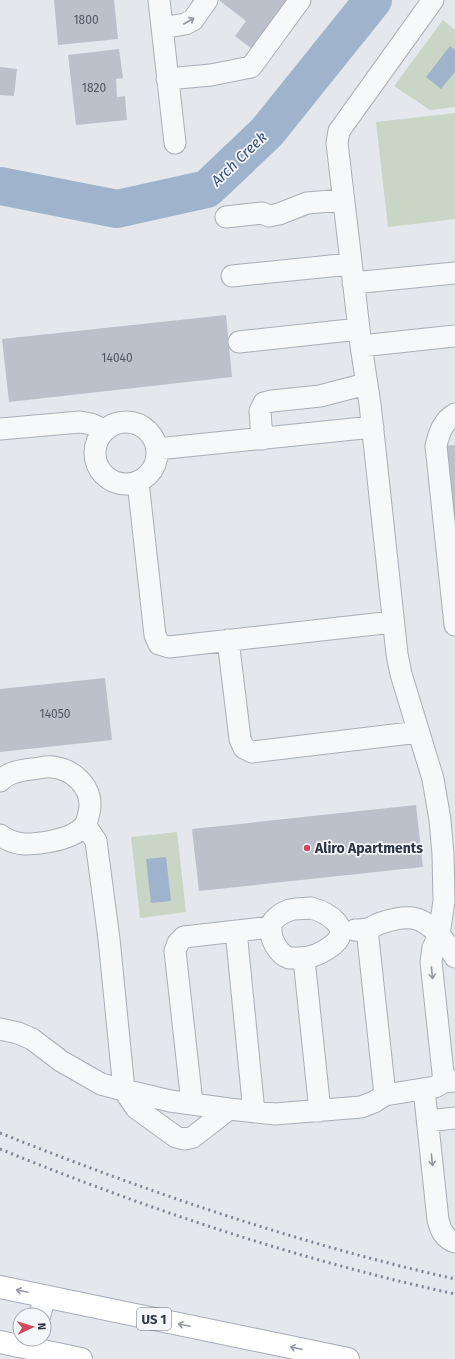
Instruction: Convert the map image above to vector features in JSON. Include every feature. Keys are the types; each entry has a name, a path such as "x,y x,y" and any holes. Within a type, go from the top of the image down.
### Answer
{"main road":[{"name":"US 1","path":"0,1287 42,1306 348,1359"},
{"path":"0,1342 81,1359"}],"street":[{"path":"159,0 175,143"},
{"path":"162,28 185,24 193,20 207,0"},
{"path":"167,79 211,75 251,67 300,0"},
{"path":"0,1029 18,1032 61,1061 101,1084 149,1097 254,1112 275,1114 361,1107 374,1102 385,1095 435,1087 450,1082 431,962 433,948 439,935 444,902 443,854 440,820 433,779 401,674 397,654 373,428 351,274 337,143 339,131 433,0"},
{"path":"226,217 262,213 269,216 279,214 307,203 343,200"},
{"path":"232,276 455,273"},
{"path":"239,342 455,336"},
{"path":"262,439 260,411 264,403 320,396 366,384"},
{"path":"455,414 449,418 440,430 436,446 455,625"},
{"path":"0,429 80,422 91,424 104,430"},
{"path":"121,422 131,422 141,425 149,431 154,439 157,449 157,459 148,476 130,485 111,481 103,475 97,467 94,458 98,438 104,430 112,424 121,422"},
{"path":"157,449 373,428"},
{"path":"138,482 155,635 159,644 169,648 394,622"},
{"path":"228,640 240,739 244,748 252,752 419,732"},
{"path":"0,781 14,772 52,767 73,775 83,784 88,792 90,801 89,813 85,825 74,833 63,838 36,844 22,845 0,835"},
{"path":"85,825 96,841 109,939 124,1090 136,1108 176,1137 185,1139 193,1137 229,1109"},
{"path":"311,908 321,911 332,918 338,924 340,932 337,941 322,954 304,959 289,958 280,951 273,942 271,927 276,918 287,910 311,908"},
{"path":"340,932 367,929 381,923 412,918 421,921 439,935 450,947 455,957"},
{"path":"192,1104 175,951 178,943 184,937 271,927"},
{"path":"367,929 385,1095"},
{"path":"236,931 254,1112"},
{"path":"304,959 320,1111"},
{"path":"424,1089 438,1220 443,1235 449,1240 455,1242"},
{"path":"428,1121 455,1118"}],"green space":[{"path":"443,20 455,30 455,107 430,110 394,86"},
{"path":"455,113 455,219 388,227 376,122"},
{"path":"177,832 186,912 140,918 131,837"}],"water":[{"path":"450,46 455,50 455,72 441,89 426,77"},
{"path":"166,857 171,901 151,903 146,859"}],"building":[{"path":"54,0 114,0 118,39 58,45"},
{"path":"220,0 295,0 256,52 235,36 246,21"},
{"path":"119,49 123,78 116,79 117,97 125,96 127,120 76,125 68,55"},
{"path":"0,67 17,69 14,96 0,95"},
{"path":"226,315 232,377 9,402 2,339"},
{"path":"455,445 455,539 444,446"},
{"path":"105,678 112,740 0,752 0,689"},
{"name":"Aliro Apartments","path":"416,805 423,867 199,891 192,829"}],"waterway":[{"name":"Arch Creek","path":"0,186 117,209 207,189 267,132 373,0"}],"railway":[{"path":"0,1133 112,1176 224,1215 339,1250 455,1279"},
{"path":"0,1149 111,1192 224,1231 339,1265 455,1294"}],"place":[{"name":"Aliro Apartments","path":"307,848"}]}
